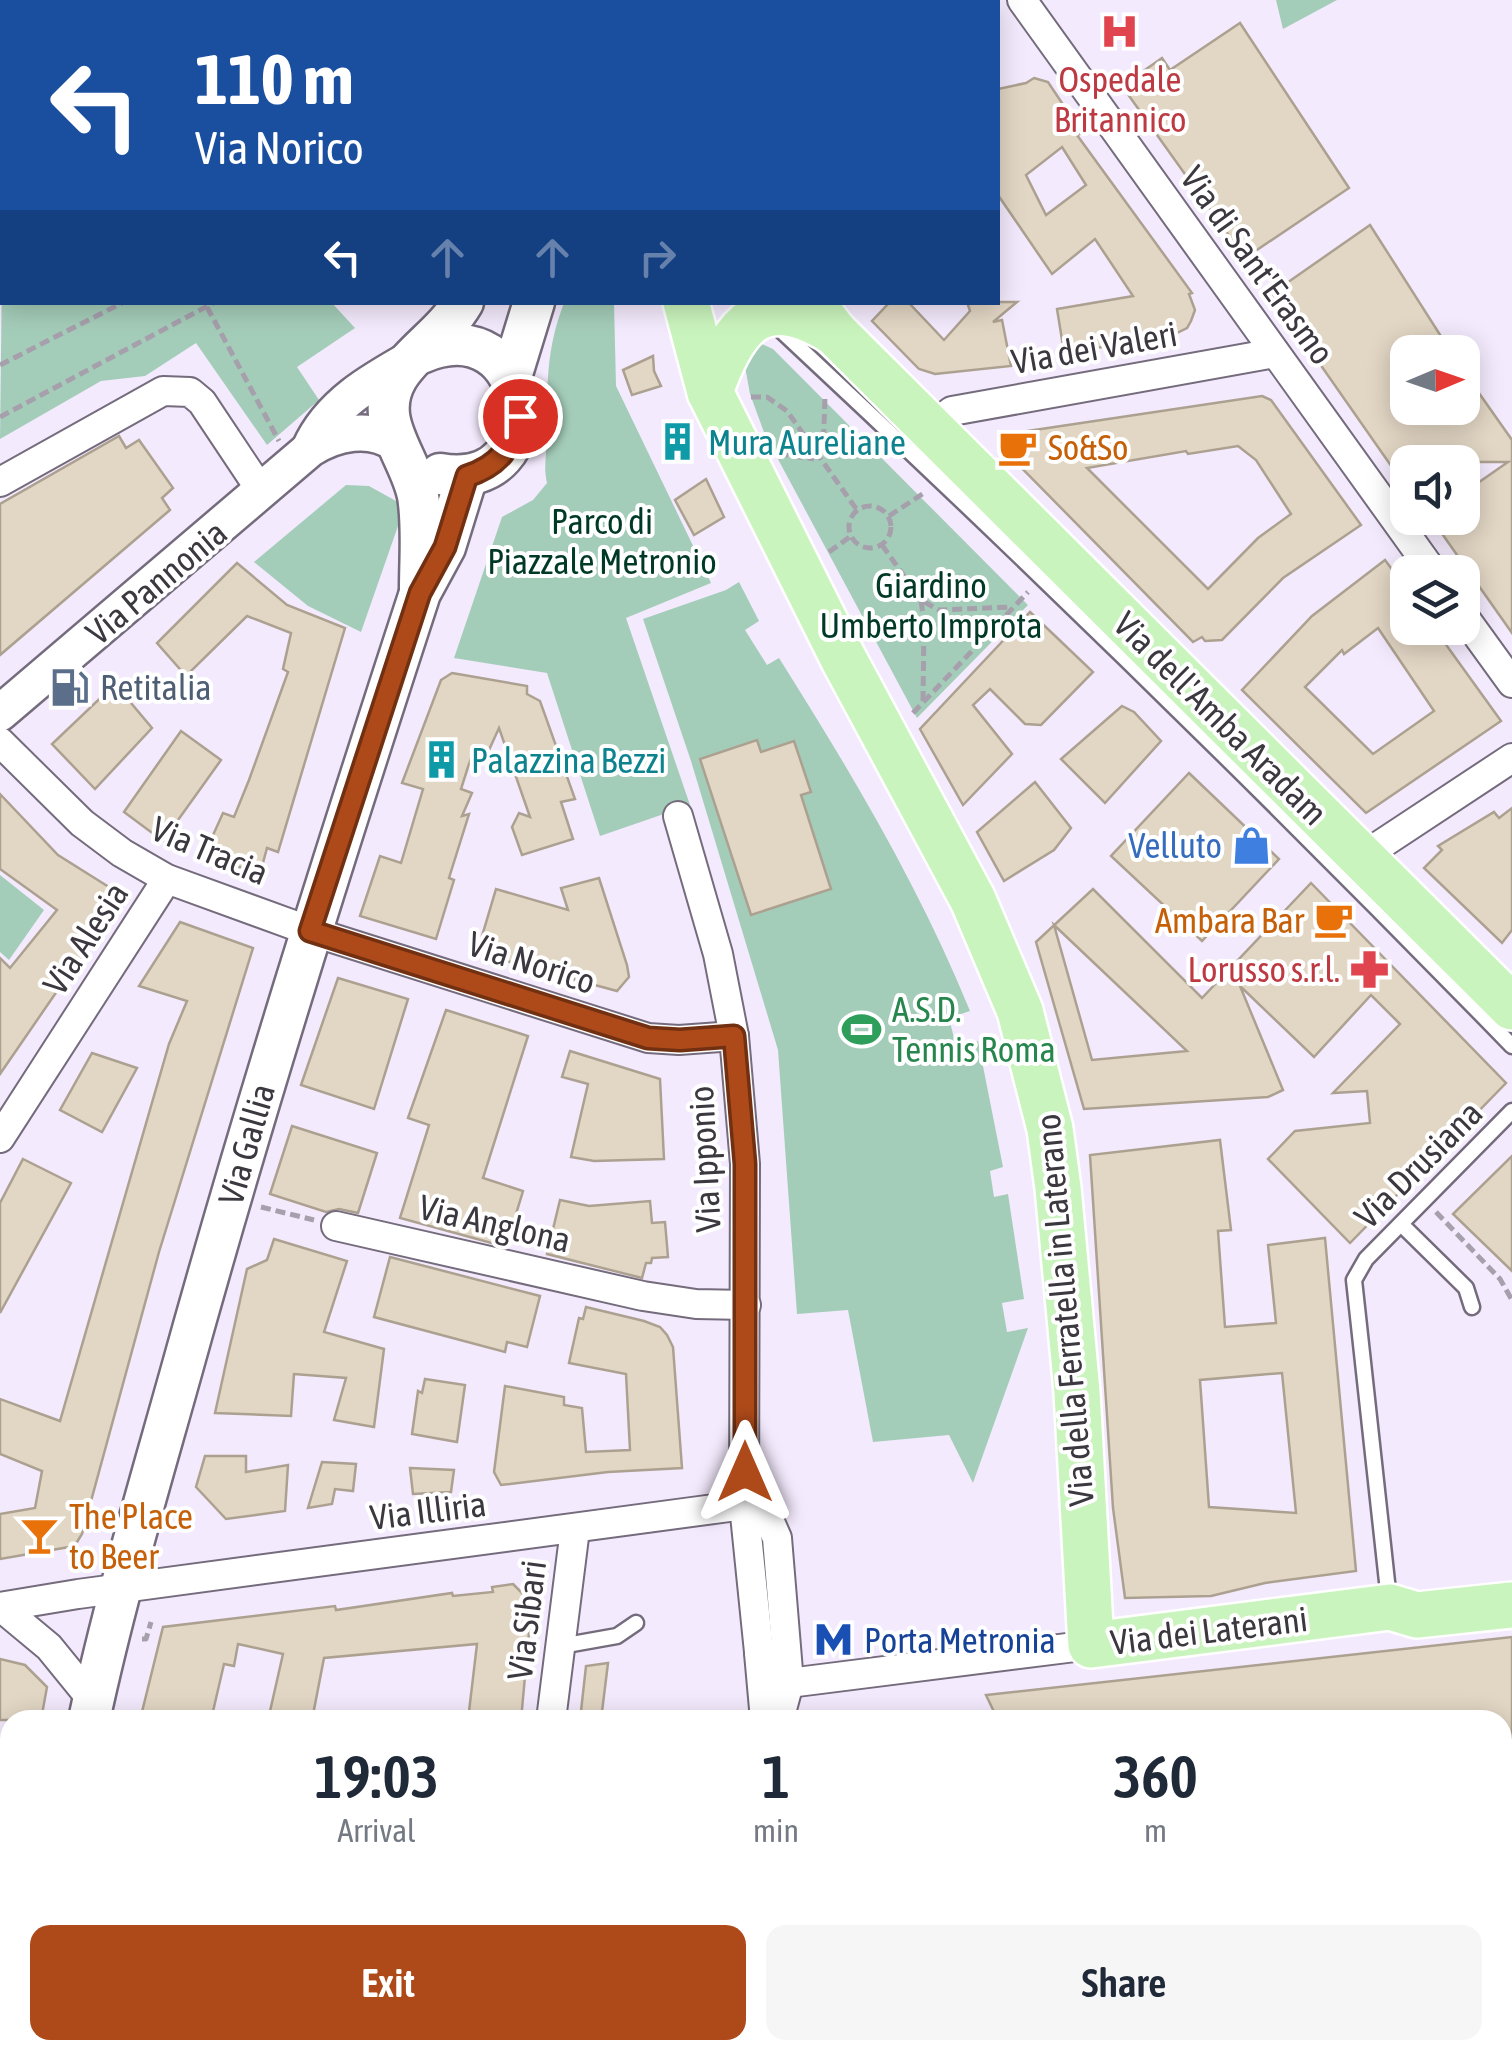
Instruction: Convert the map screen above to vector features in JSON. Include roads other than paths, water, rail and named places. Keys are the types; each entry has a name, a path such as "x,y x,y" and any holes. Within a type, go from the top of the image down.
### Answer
{"main road":[{"path":"420,593 418,494 389,421 393,387 404,368 444,330 462,305"},
{"path":"511,377 533,305"},
{"name":"Via della Ferratella in Laterano","path":"687,305 844,658 973,900 1020,1010 1050,1129 1058,1188 1077,1392 1091,1645"},
{"path":"729,394 732,339 741,328 769,307 822,317"},
{"name":"Via dell'Amba Aradam","path":"822,317 1512,1008"},
{"path":"396,444 430,470 467,476 493,464 512,440 520,416 511,377 495,359 469,347 441,346 420,353"},
{"path":"420,593 445,547 467,476"},
{"name":"Via Gallia","path":"91,1710 229,1200 310,931 420,593"},
{"name":"Via dei Laterani","path":"1091,1645 1402,1601 1417,1614 1512,1605"}],"street":[{"name":"Via di Sant'Erasmo","path":"1022,0 1421,555"},
{"path":"294,445 376,378 420,353"},
{"name":"Via dei Valeri","path":"931,427 952,411 1275,353"},
{"path":"0,482 140,402 172,390 190,392 202,402 262,492"},
{"path":"294,445 343,434 373,434 396,444"},
{"name":"Via Pannonia","path":"0,713 262,492 294,445"},
{"path":"1480,639 1512,683"},
{"name":"Via Tracia","path":"0,742 96,834 168,879 310,931"},
{"path":"1362,857 1512,758"},
{"name":"Via Ipponio","path":"678,816 718,954 734,1036 745,1164 744,1506 764,1710"},
{"name":"Via Alesia","path":"0,1138 168,879"},
{"name":"Via Norico","path":"310,931 648,1038 734,1036"},
{"name":"Via Anglona","path":"336,1226 644,1296 746,1306"},
{"path":"744,1506 762,1511 774,1530 790,1683 782,1710"},
{"name":"Via Illiria","path":"1,1607 744,1506"},
{"name":"Via Sibari","path":"552,1710 575,1529"},
{"name":"Via Gallia","path":"1,1607 49,1647 91,1710"},
{"name":"Via dei Laterani","path":"790,1683 1091,1645"},
{"path":"759,1652 774,1676 790,1683"}],"lane":[{"name":"Via dell'Amba Aradam","path":"769,307 1377,906 1512,1046"},
{"path":"931,427 940,478"},
{"name":"Via Drusiana","path":"1402,1601 1354,1280 1366,1259 1512,1111"},
{"path":"1400,1224 1466,1288 1472,1307"},
{"path":"561,1646 617,1636 636,1623"}],"place":[{"name":"Ospedale Britannico","path":"1120,32"},
{"name":"Mura Aureliane","path":"678,442"},
{"name":"So&So","path":"1018,447"},
{"name":"Retitalia","path":"70,687"},
{"name":"Palazzina Bezzi","path":"441,760"},
{"name":"Velluto","path":"1252,845"},
{"name":"Ambara Bar","path":"1334,920"},
{"name":"Lorusso s.r.l.","path":"1370,969"},
{"name":"A.S.D. Tennis Roma","path":"862,1029"},
{"name":"The Place to Beer","path":"39,1536"},
{"name":"Porta Metronia","path":"834,1640"}],"park label":[{"name":"Parco di Piazzale Metronio","path":"602,541"},
{"name":"Giardino Umberto Improta","path":"931,605"}]}
